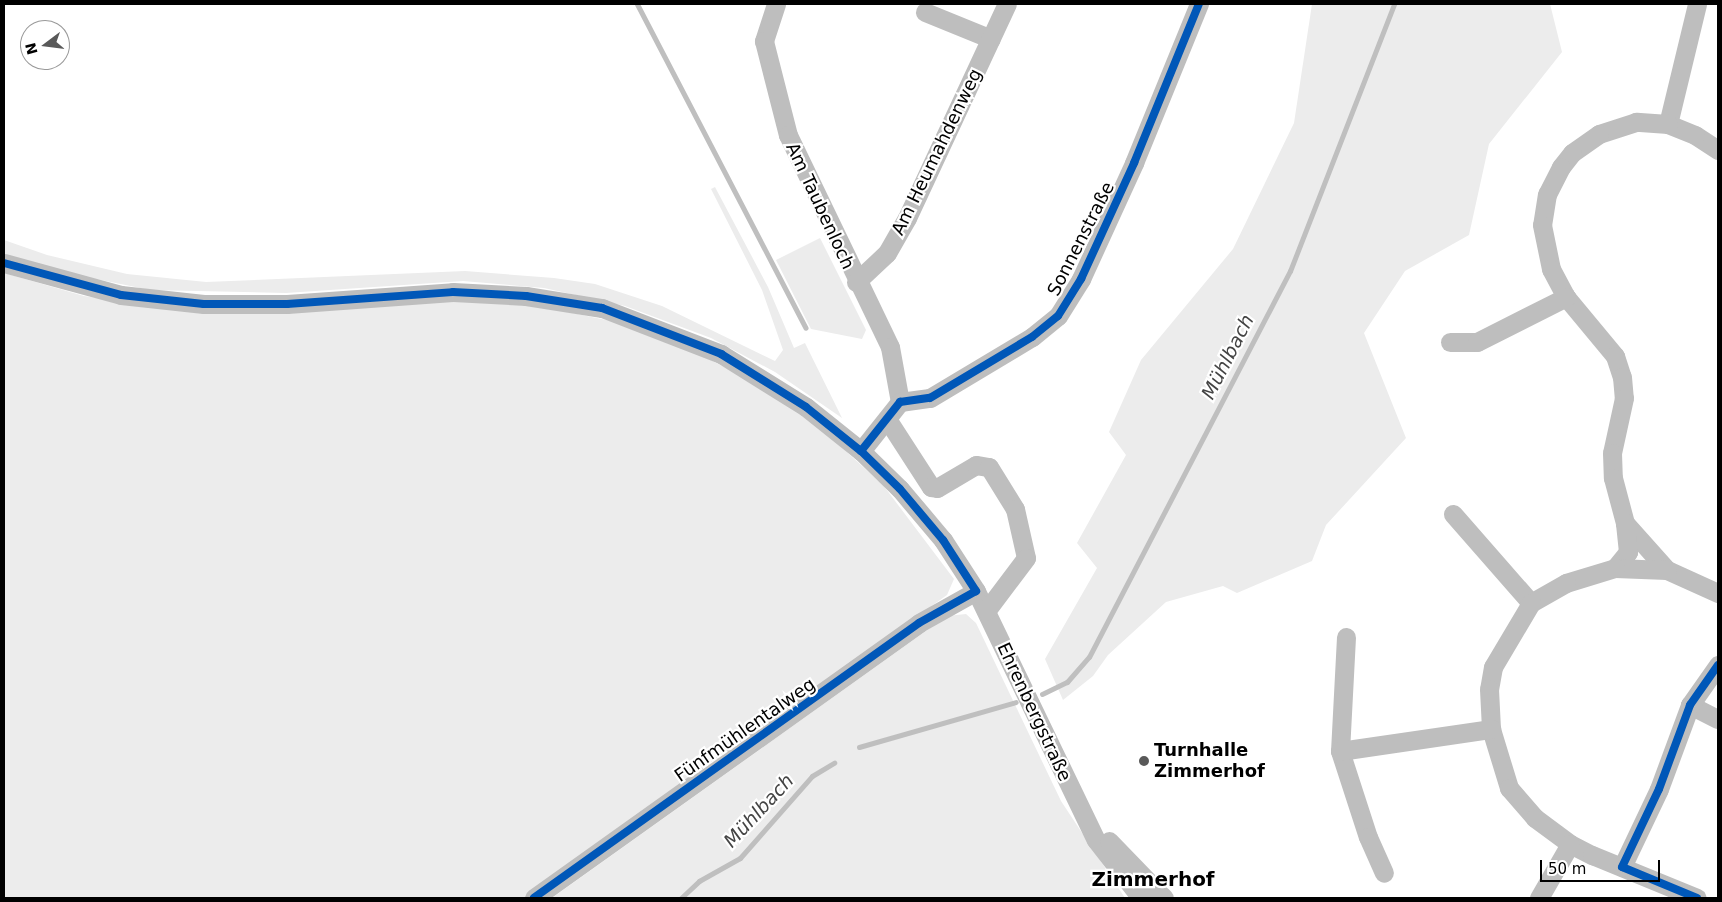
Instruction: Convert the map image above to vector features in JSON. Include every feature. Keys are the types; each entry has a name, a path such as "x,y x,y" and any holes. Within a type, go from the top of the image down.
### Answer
{"street":[{"name":"Am Taubenloch","path":"776,4 764,41 788,136 856,282 890,348 900,402"},
{"name":"Am Heumahdenweg","path":"856,282 887,253 907,218 1007,4"},
{"name":"Sonnenstraße","path":"900,402 930,398 1032,337 1058,316 1081,279 1134,163 1200,4"},
{"path":"1668,124 1697,4"},
{"path":"925,12 991,39"},
{"path":"1615,568 1628,552 1625,523 1613,478 1612,462 1624,398 1622,377 1614,356 1566,297 1551,269 1542,225 1547,194 1561,167 1572,153 1599,134 1636,122 1668,124 1696,135 1718,150"},
{"name":"Ehrenbergstraße","path":"4,263 121,295 204,304 287,304 453,292 535,298 602,308 721,354 806,407 861,451 900,489 943,540 976,591 1096,840 1141,898"},
{"path":"1450,342 1477,342 1566,297"},
{"path":"861,451 900,402"},
{"path":"887,419 931,487 937,488 976,465 989,468 1015,509 1026,558 986,611"},
{"path":"1453,514 1531,603"},
{"path":"1625,523 1667,570"},
{"path":"1686,897 1570,844 1535,818 1509,788 1491,728 1489,689 1493,667 1531,603 1566,582 1615,568 1667,570 1718,593"},
{"name":"Fünfmühlentalweg","path":"534,898 919,623 976,591"},
{"path":"1346,637 1340,752 1368,837 1384,873"},
{"path":"1622,867 1659,789 1690,705 1718,666"},
{"path":"1690,705 1718,719"},
{"path":"1340,752 1491,728"},
{"name":"Ehrenbergstraße","path":"1083,812 1164,898"},
{"path":"1539,898 1570,844"}],"shaded area":[{"path":"1312,4 1550,4 1562,52 1489,144 1469,235 1405,271 1364,333 1406,438 1326,525 1312,561 1237,593 1223,586 1166,602 1108,655 1093,676 1063,700 1045,659 1097,568 1077,543 1126,455 1109,432 1141,360 1233,249 1294,123"},
{"path":"715,187 768,287 794,348 805,343 842,418 775,372 711,338 625,306 544,288 463,281 286,293 150,290 62,272 4,254 4,240 47,255 127,274 206,282 465,271 554,278 595,284 662,306 775,361 783,350 762,290 711,189"},
{"path":"820,238 866,330 862,339 811,329 776,260"},
{"path":"4,273 84,296 171,309 459,300 534,305 611,321 690,349 758,385 817,425 883,485 954,579 947,595 524,898 4,898"},
{"path":"966,614 976,623 1061,801 1125,898 552,898 947,616"}],"waterway":[{"path":"637,4 806,328"},
{"name":"Mühlbach","path":"1042,694 1067,682 1089,657 1290,271 1394,4"},
{"name":"Mühlbach","path":"859,747 1016,702"},
{"name":"Mühlbach","path":"681,898 699,881 740,858 812,776 834,763"}],"cycle path":[{"path":"861,451 900,402 930,398 1032,337 1058,316 1081,279 1134,163 1199,4"},
{"path":"4,263 121,295 204,304 287,304 453,292 526,296 602,308 721,354 806,407 861,451 900,489 943,540 976,591 919,623 534,898"},
{"path":"1697,898 1622,867 1659,789 1690,705 1718,665"}],"place":[{"name":"Turnhalle Zimmerhof","path":"1144,761"}],"district":[{"name":"Zimmerhof","path":"1153,879"}]}
